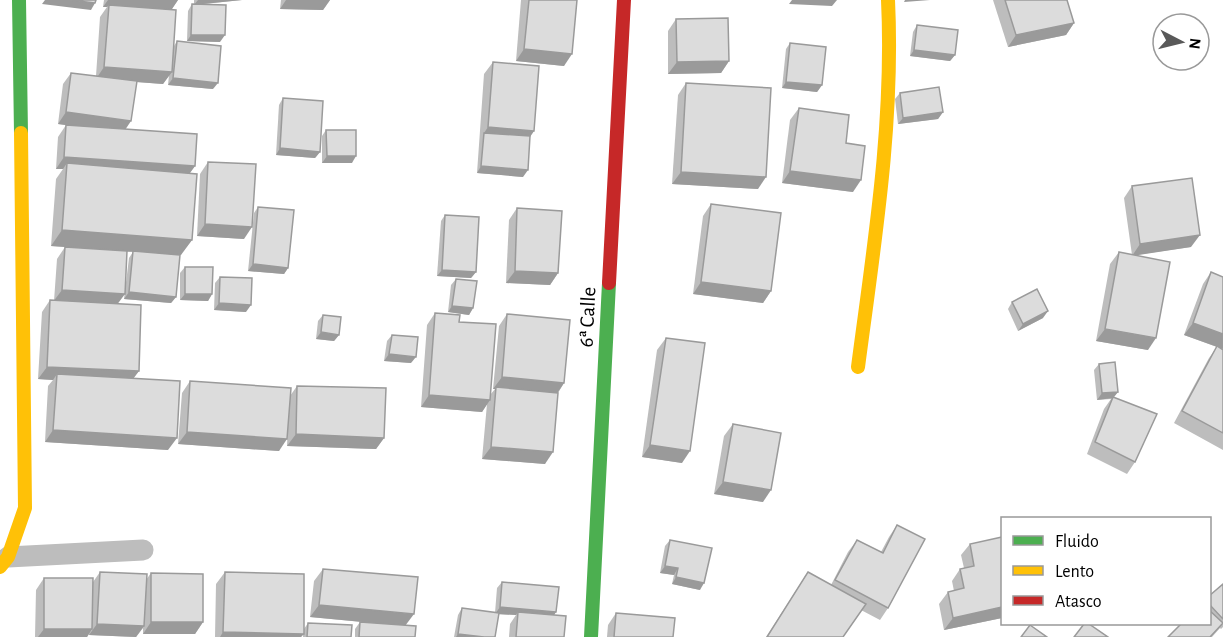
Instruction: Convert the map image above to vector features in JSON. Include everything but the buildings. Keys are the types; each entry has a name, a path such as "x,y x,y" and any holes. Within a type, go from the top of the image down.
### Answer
{"main road":[{"path":"4,562 25,508 19,0"},
{"name":"6ª Calle","path":"591,637 624,0"},
{"path":"858,367 883,160 892,49 888,0"}],"lane":[{"path":"4,562 143,550"}],"traffic: fast":[{"path":"19,0 21,133"},
{"path":"591,637 609,283"}],"traffic: slow":[{"path":"858,367 876,230 885,138 888,92 888,0"},
{"path":"0,567 8,557 25,508 21,133"}],"traffic: jam":[{"path":"609,283 624,0"}]}
